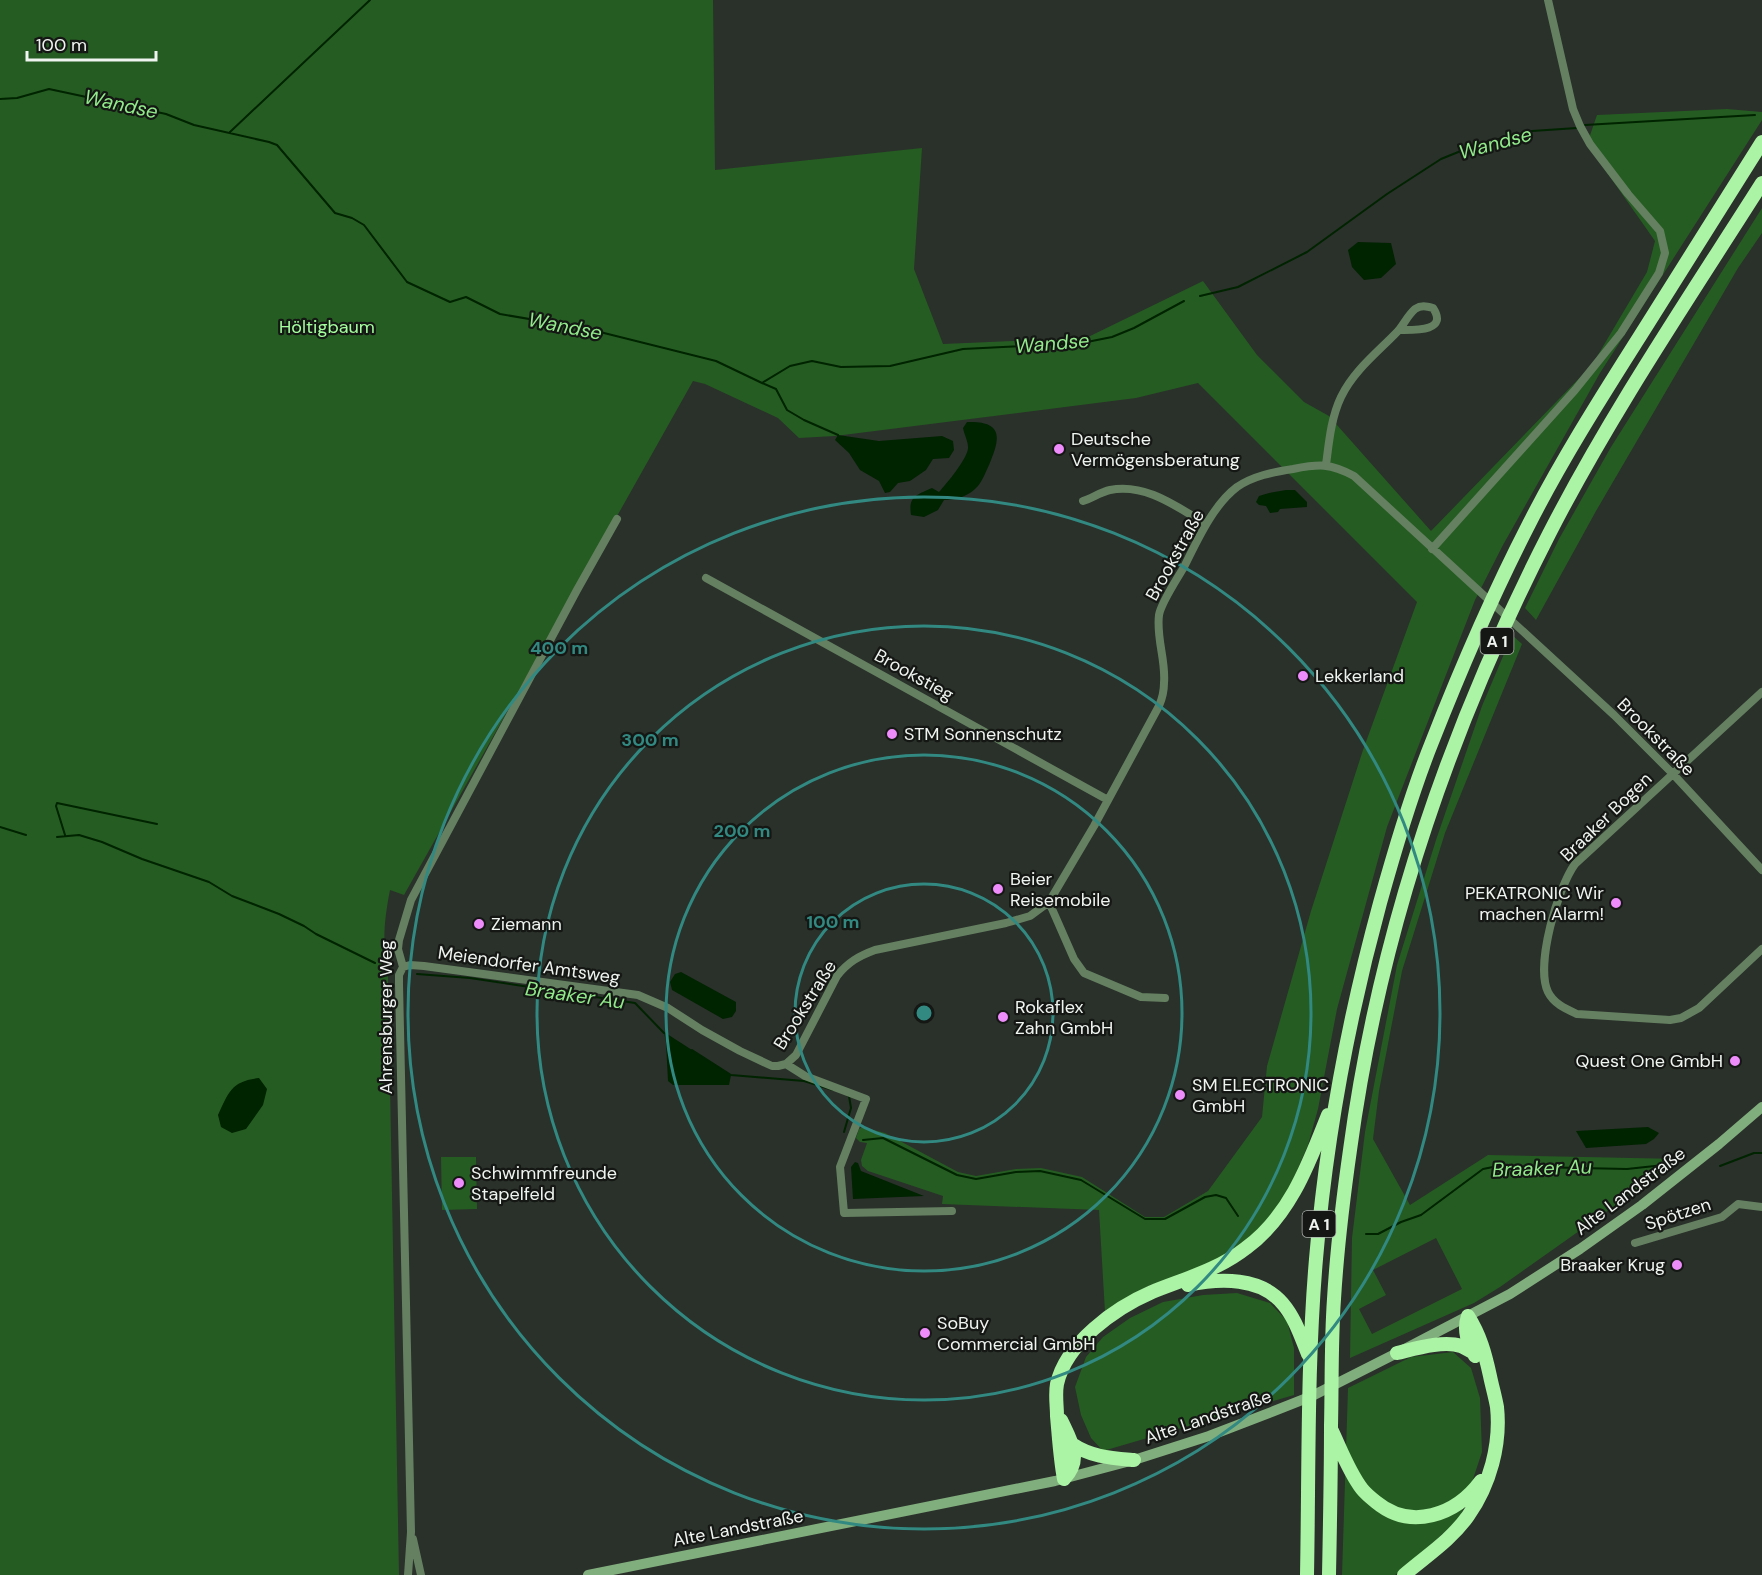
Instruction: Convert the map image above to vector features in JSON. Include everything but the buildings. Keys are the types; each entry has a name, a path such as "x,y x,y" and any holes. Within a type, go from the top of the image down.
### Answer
{"highway":[{"name":"A 1","path":"1307,1575 1310,1358 1324,1178 1337,1090 1364,961 1394,852 1431,744 1482,625 1530,523 1600,400 1762,142"},
{"name":"A 1","path":"1329,1575 1332,1346 1337,1260 1348,1160 1366,1051 1385,965 1414,859 1448,762 1499,634 1550,531 1619,409 1762,183"},
{"path":"1064,1479 1060,1462 1056,1397 1061,1372 1070,1356 1104,1319 1151,1293 1221,1264 1246,1249 1262,1235 1292,1196 1315,1148 1337,1090"},
{"path":"1151,1293 1203,1281 1230,1280 1260,1287 1273,1294 1290,1314 1310,1358"},
{"path":"1468,1316 1465,1330 1474,1353 1490,1377"},
{"path":"1404,1575 1440,1546 1464,1521 1479,1497 1490,1470 1498,1427 1497,1407 1481,1339 1468,1316"},
{"path":"1397,1353 1428,1346 1449,1345 1460,1346 1474,1353"},
{"path":"1057,1410 1072,1444 1075,1459 1074,1465 1064,1479"},
{"path":"1331,1428 1349,1467 1363,1490 1385,1509 1407,1516 1425,1517 1451,1509 1473,1492 1490,1470"},
{"path":"1072,1444 1094,1455 1134,1460"}],"main road":[{"name":"Alte Landstraße","path":"588,1575 1064,1479 1209,1436 1312,1396 1510,1294 1580,1249 1642,1204 1762,1107"}],"street":[{"path":"1432,549 1575,390 1621,333 1659,273 1665,252 1660,231 1628,194 1590,144 1580,126 1573,109 1548,0"},
{"path":"1326,465 1329,432 1340,398 1350,381 1382,345 1399,330 1413,311 1426,306 1433,308 1437,314 1437,320 1433,326 1424,329 1399,330"},
{"name":"Brookstraße","path":"786,1064 796,1054 837,976 846,965 859,956 875,950 1006,924 1030,916 1049,902 1160,706 1164,684 1158,633 1160,612 1206,524 1225,500 1246,482 1273,472 1326,465 1354,476 1545,651 1673,774 1762,870"},
{"path":"1083,501 1109,490 1137,489 1159,497 1206,524"},
{"name":"Ahrensburger Weg","path":"408,1575 411,1532 399,984 399,975 403,967 399,940 411,900 617,519"},
{"name":"Brookstieg","path":"706,578 1108,800"},
{"name":"Braaker Bogen","path":"1762,692 1590,849 1569,872 1554,914 1544,960 1545,983 1554,1000 1565,1009 1577,1014 1674,1020 1691,1014 1699,1008 1762,949"},
{"path":"1049,902 1074,959 1084,973 1141,997 1166,998"},
{"name":"Meiendorfer Amtsweg","path":"403,967 411,964 638,995 668,1008 751,1057 772,1066 786,1064 805,1076 866,1099 840,1167 844,1213 952,1211"},
{"name":"Spötzen","path":"1635,1244 1722,1217 1738,1204 1762,1207"},
{"name":"Ahrensburger Weg","path":"411,1532 421,1574"}],"green space":[{"name":"Höltigbaum","path":"0,0 713,0 715,170 922,148 914,269 943,344 1086,338 1203,281 1257,355 1304,402 1329,416 1431,531 1592,365 1647,272 1655,241 1587,144 1597,115 1727,109 1762,112 1762,120 1600,373 1503,545 1475,600 1387,827 1337,1009 1318,1109 1308,1145 1289,1189 1257,1231 1224,1256 1174,1278 1150,1285 1105,1312 1099,1210 942,1204 943,1196 868,1171 862,1166 861,1160 867,1143 860,1142 856,1138 862,1127 885,1133 958,1172 976,1176 1016,1169 1041,1168 1082,1177 1145,1217 1164,1217 1208,1191 1262,1117 1267,1066 1311,911 1363,750 1417,602 1198,383 1136,398 835,436 799,438 778,418 705,384 693,381 404,895 390,890 384,942 388,975 399,1575 0,1575"},
{"path":"1762,208 1762,233 1738,268 1596,511 1536,620 1525,608 1559,539 1611,447"},
{"path":"1512,635 1522,644 1445,833 1402,971 1379,1091 1373,1139 1410,1205 1488,1155 1681,1159 1474,1303 1350,1358 1352,1238 1365,1132 1397,965 1436,840 1482,706","holes":["1436,1238 1462,1289 1372,1334 1359,1309 1386,1295 1373,1270"]},
{"name":"Schwimmfreunde Stapelfeld","path":"441,1157 476,1157 477,1209 442,1210"},
{"path":"1237,1293 1270,1303 1287,1321 1294,1348 1294,1395 1103,1451 1091,1438 1081,1415 1075,1387 1086,1357 1103,1337 1130,1318 1163,1302 1203,1295"},
{"path":"1453,1352 1471,1368 1480,1398 1482,1452 1460,1518 1395,1575 1342,1575 1348,1388 1411,1357"}],"shaded area":[{"path":"1358,242 1391,243 1396,264 1381,278 1364,280 1352,267 1348,250"},
{"path":"967,422 987,424 996,433 996,446 978,486 967,495 944,500 938,510 924,517 911,515 912,500 932,488 939,492 961,464 968,447 963,428"},
{"path":"838,435 879,441 942,436 953,441 954,450 949,458 933,459 926,470 910,481 898,483 890,492 885,493 879,481 860,470 849,453 835,440"},
{"path":"1295,490 1307,502 1307,507 1280,509 1278,512 1270,513 1266,506 1256,502 1259,496"},
{"path":"681,972 736,1002 736,1011 732,1017 723,1019 672,990 670,982 675,974"},
{"path":"664,1032 731,1075 729,1085 673,1085 668,1081"},
{"path":"259,1078 267,1089 263,1105 246,1129 232,1133 221,1127 218,1115 229,1094 237,1085"},
{"path":"1648,1127 1659,1133 1646,1144 1586,1148 1576,1131"},
{"path":"855,1162 858,1163 861,1171 924,1196 853,1199 851,1167"}],"waterway":[{"path":"230,132 370,0"},
{"name":"Wandse","path":"0,99 17,98 49,89 166,114 194,125 269,142 277,145 335,213 352,218 364,225 407,282 450,302 466,297 500,314 588,329 716,361 762,383 790,366 812,361 841,367 890,366 963,349 1082,343 1112,337 1134,328 1184,301"},
{"name":"Wandse","path":"1585,125 1755,115"},
{"name":"Wandse","path":"1200,296 1238,287 1307,252 1387,194 1441,159 1478,144 1532,131 1577,128"},
{"path":"762,383 776,389 787,410 838,435"},
{"path":"65,835 57,803 157,824"},
{"name":"Braaker Au","path":"0,827 26,835"},
{"name":"Braaker Au","path":"57,837 79,835 209,882 232,896 279,914 375,963"},
{"name":"Braaker Au","path":"417,974 470,978 635,1003 664,1033"},
{"name":"Braaker Au","path":"692,1050 731,1075 804,1081 833,1090"},
{"name":"Braaker Au","path":"844,1132 851,1108 847,1095"},
{"name":"Braaker Au","path":"863,1140 883,1138 957,1175 976,1179 1016,1172 1040,1171 1081,1180 1145,1219 1165,1219 1205,1197 1216,1195 1226,1198 1238,1216"},
{"name":"Braaker Au","path":"1720,1166 1754,1153 1762,1153"},
{"name":"Braaker Au","path":"1366,1234 1378,1234 1421,1215 1483,1169 1498,1166 1523,1170 1533,1167 1627,1169 1664,1165"}],"place":[{"name":"Deutsche Vermögensberatung","path":"1059,449"},
{"name":"Lekkerland","path":"1303,676"},
{"name":"STM Sonnenschutz","path":"892,734"},
{"name":"Beier Reisemobile","path":"998,889"},
{"name":"PEKATRONIC Wir machen Alarm!","path":"1616,903"},
{"name":"Ziemann","path":"479,924"},
{"name":"Rokaflex Zahn GmbH","path":"1003,1017"},
{"name":"Quest One GmbH","path":"1735,1061"},
{"name":"SM ELECTRONIC GmbH","path":"1180,1095"},
{"name":"Schwimmfreunde Stapelfeld","path":"459,1183"},
{"name":"Braaker Krug","path":"1677,1265"},
{"name":"SoBuy Commercial GmbH","path":"925,1333"}]}
